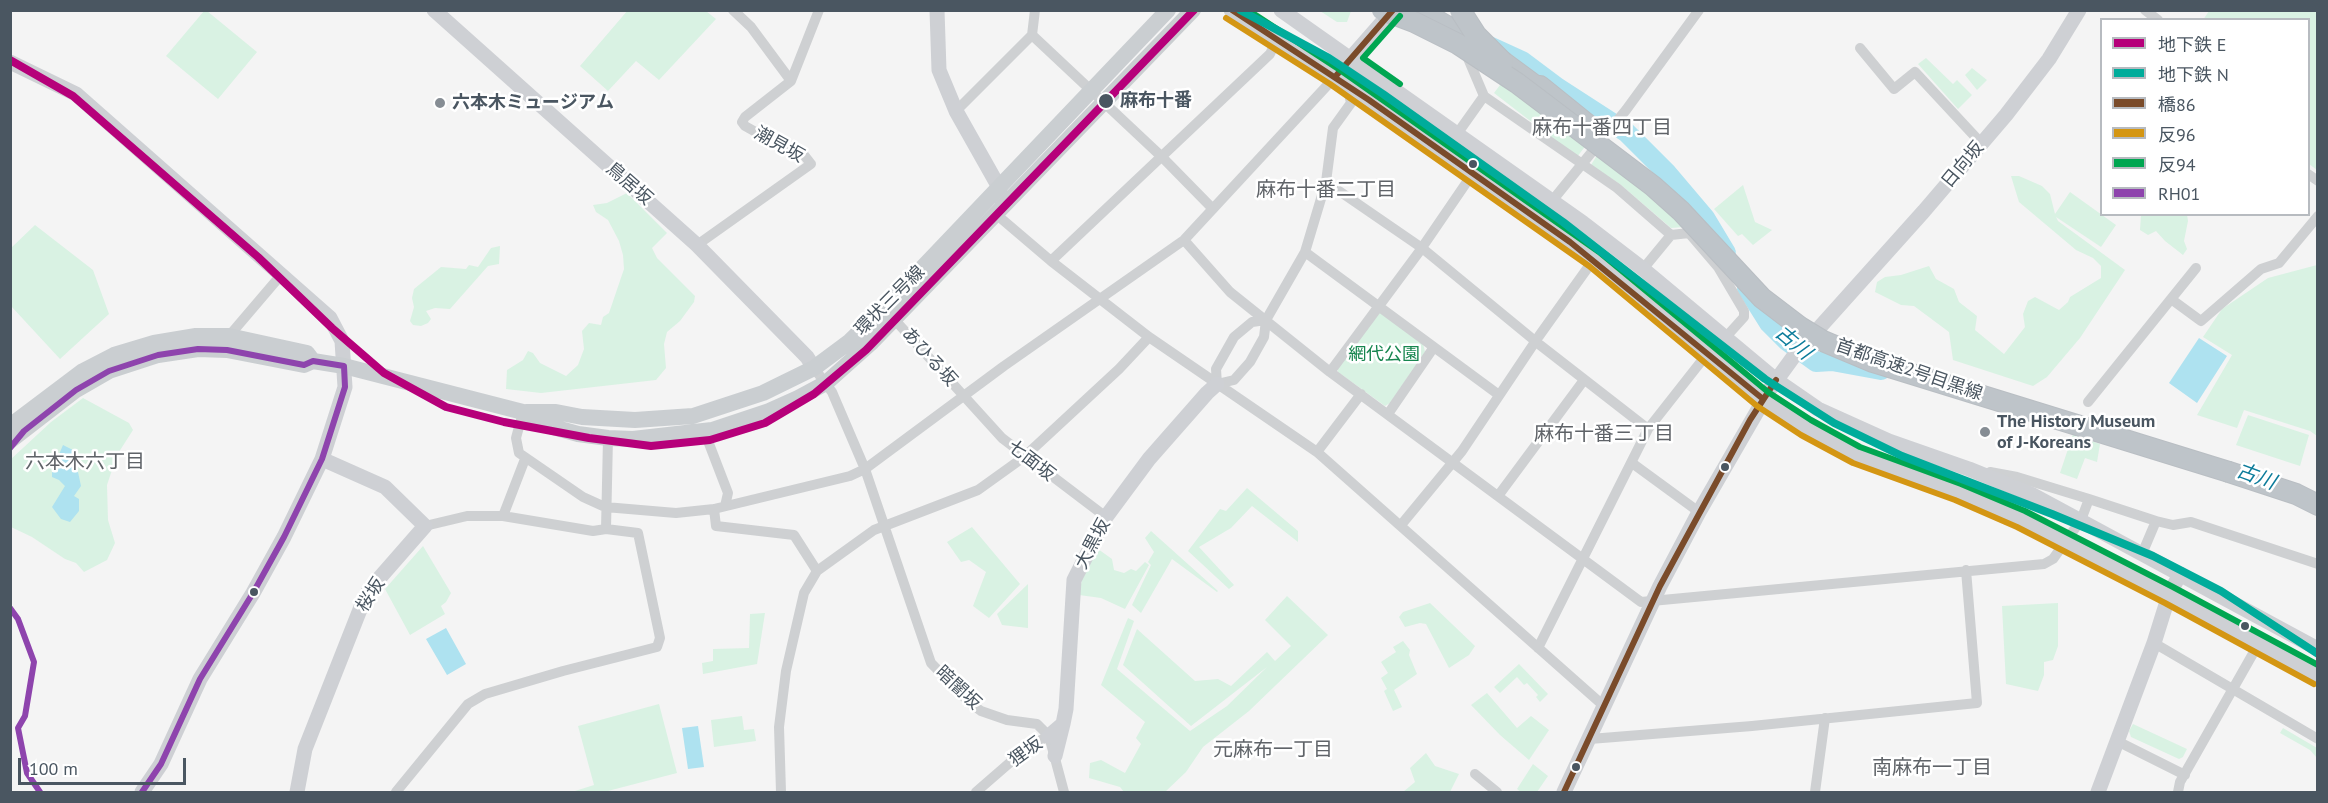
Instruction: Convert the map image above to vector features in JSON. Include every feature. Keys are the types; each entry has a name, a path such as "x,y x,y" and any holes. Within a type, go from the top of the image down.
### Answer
{"highway":[{"name":"首都高速2号目黒線","path":"1419,10 1483,47 1604,133 1685,206 1764,290 1779,303 1812,323 1885,351 2233,460 2318,490"},
{"path":"1460,10 1476,35 1506,64 1653,186"},
{"path":"1465,10 1480,33 1494,47 1604,133"},
{"name":"首都高速2号目黒線","path":"1386,15 1436,32 1486,62 1653,186 1681,211 1762,298 1781,314 1823,340 1874,362 2229,472 2296,494 2318,505"}],"main road":[{"name":"環状三号線","path":"522,412 556,412 611,420 693,416 763,393 814,368 863,329 1000,189 1193,10"},
{"name":"環状三号線","path":"15,432 76,390 109,371 158,355 198,349 227,350 304,365 313,361 344,366 522,412 553,427 578,434 608,438 633,439 712,430 769,411 826,382 846,366 997,215 1098,98 1162,14"},
{"name":"環状三号線","path":"15,432 37,405 83,371 134,348 196,336 229,336 307,352 313,361"},
{"path":"10,411 21,406 37,405"},
{"path":"10,449 15,432"}],"street":[{"path":"734,10 751,27 791,81"},
{"path":"791,81 819,10"},
{"path":"956,111 1032,35 1035,10"},
{"path":"1231,10 1335,77 1594,260 1763,399 1806,428 1856,455 1989,504 2169,595 2318,676"},
{"path":"1281,10 1552,201 1643,269 1776,380 1818,409 1858,429 1917,453 1969,469 2034,495 2318,649"},
{"path":"1552,201 1604,133 1626,110 1699,10"},
{"name":"日向坂","path":"1776,380 1799,350 1981,143 2037,75 2079,10"},
{"path":"936,11 939,70 956,111 1000,189 997,215 1099,300 1317,452 1605,707"},
{"name":"鳥居坂","path":"437,12 697,245 807,357 814,368"},
{"path":"522,412 516,438 519,453 583,496 605,507 676,513 720,507 850,476 865,469 963,396 1184,240 1335,77 1386,15 1467,56 1484,96 1617,188 1671,235"},
{"path":"1032,35 1162,157 1213,209"},
{"path":"1051,261 1270,54 1277,39"},
{"path":"1860,48 1894,89 1915,72 1981,143"},
{"path":"10,62 76,94 330,318 342,341 345,387 322,459 284,537 200,679 161,764 142,792"},
{"path":"1217,384 1233,380 1250,362 1264,337 1266,320 1305,252 1326,182 1333,128 1351,103 1349,94 1334,83 1335,77"},
{"name":"潮見坂","path":"697,245 811,164 804,155 777,144 742,122 745,117 791,81"},
{"path":"1457,134 1484,96"},
{"path":"1330,372 1422,248 1473,173"},
{"path":"1326,182 1422,248 1535,341 1648,429"},
{"path":"2171,299 2201,321 2261,268 2278,263 2318,216"},
{"path":"1643,269 1671,235 1689,233 1718,267 1744,311 1744,317 1725,338"},
{"path":"1184,240 1230,292 1330,372 1641,602 2044,564 2054,559 2067,542 2081,520 2089,499"},
{"path":"1305,252 1499,395"},
{"path":"1401,525 1454,462 1535,341 1594,260"},
{"path":"2088,402 2196,268"},
{"path":"229,336 281,275"},
{"name":"あひる坂","path":"894,319 963,396"},
{"path":"1217,384 1217,368 1234,337 1252,322 1266,320"},
{"path":"781,792 779,727 786,670 804,593 817,571 874,530 978,490 1024,457 1119,369 1149,337"},
{"path":"1388,414 1434,347"},
{"path":"1538,648 1648,429 1707,354"},
{"name":"暗闇坂","path":"814,368 826,382 865,469 931,663 970,703 981,711 1007,720 1037,724 1049,736"},
{"path":"1498,496 1584,380"},
{"path":"1564,792 1660,586 1699,512 1776,380"},
{"name":"大黒坂","path":"1055,756 1066,710 1074,580 1106,518 1149,459 1217,384"},
{"path":"1317,452 1361,394"},
{"name":"七面坂","path":"963,396 1002,438 1024,457 1106,518"},
{"path":"712,430 708,441 728,493 720,507 716,526 794,535 817,571"},
{"path":"606,530 608,438"},
{"path":"322,459 386,487 425,526 467,516 503,516 594,531 638,533 660,638 657,647 563,670 485,694 468,704 396,792"},
{"path":"503,516 525,459"},
{"path":"1632,463 1699,512"},
{"path":"1969,469 2017,477 2173,525 2191,522 2318,564"},
{"path":"2142,554 2156,520"},
{"name":"桜坂","path":"297,792 305,749 363,602 369,590 425,526"},
{"path":"1590,740 1977,703 1966,570"},
{"path":"2098,792 2154,642 2169,595 2180,574"},
{"path":"2154,642 2318,740"},
{"path":"2178,792 2185,775 2259,643"},
{"path":"1815,792 1826,718"},
{"path":"1064,724 1049,736 1064,792"},
{"name":"狸坂","path":"976,792 1029,746 1049,736"},
{"path":"2118,741 2185,775"},
{"path":"1475,774 1497,792"}],"green space":[{"path":"628,10 706,11 716,19 659,80 636,61 608,91 580,66"},
{"path":"204,11 207,11 257,52 218,99 166,56"},
{"path":"1320,11 1351,11 1347,22 1337,22"},
{"path":"2209,11 2317,11 2317,170 2310,165 2310,18 2204,18"},
{"path":"1926,58 1953,84 1957,80 1972,95 1958,109 1918,64"},
{"path":"1972,68 1987,80 1977,90 1965,75"},
{"path":"1503,81 1587,144 1577,157 1494,93"},
{"path":"1599,152 1654,193 1684,227 1671,228 1621,185 1591,165"},
{"path":"2011,176 2019,176 2042,186 2050,194 2055,214 2070,192 2100,214 2100,216 2116,225 2101,247 2056,217 2058,221 2125,270 2080,338 2047,377 2033,386 1953,360 1949,332 1914,306 1901,305 1875,292 1877,282 1885,277 1901,275 1929,266 1936,279 1954,289 1959,302 1977,316 1975,330 2004,354 2025,327 2023,314 2028,301 2035,297 2059,310 2070,297 2101,278 2101,266 2093,258 2076,250 2019,202"},
{"path":"1743,185 1755,222 1772,230 1753,245 1742,234 1738,236 1714,209"},
{"path":"627,193 667,233 652,248 657,258 695,296 694,302 680,321 667,332 664,344 666,368 656,380 541,393 506,389 507,370 523,360 528,351 533,353 540,363 566,376 578,365 584,349 582,331 589,323 601,325 603,317 609,313 624,269 619,241 608,220 596,212 593,205 607,203"},
{"path":"2141,216 2187,216 2184,241 2187,249 2183,255 2156,231 2148,235 2140,230"},
{"path":"35,225 93,270 109,314 60,359 11,306 11,248"},
{"path":"500,246 499,264 488,266 450,309 435,308 426,311 431,319 428,323 421,326 413,325 410,321 414,307 412,298 414,289 441,267 466,269 469,265 478,267 491,248"},
{"path":"2317,265 2317,436 2310,431 2244,410 2237,428 2197,415 2232,355 2203,337 2222,309 2268,278"},
{"name":"網代公園","path":"1381,311 1423,343 1425,352 1390,403 1385,406 1338,372 1337,366"},
{"path":"83,398 129,423 133,430 117,455 107,485 108,520 115,543 107,560 84,572 76,563 65,559 32,537 11,527 10,460 51,422"},
{"path":"2248,415 2309,435 2300,466 2236,445"},
{"path":"2073,434 2100,444 2097,462 2085,458 2077,479 2060,473"},
{"path":"1247,488 1298,531 1298,542 1252,506 1231,528 1199,547 1234,585 1229,589 1188,551 1220,509 1226,511"},
{"path":"972,527 1020,584 989,618 973,606 986,572 969,560 961,562 947,542"},
{"path":"1151,531 1218,591 1172,559 1141,613 1132,605 1151,565 1148,562 1154,552 1145,538"},
{"path":"423,546 451,593 441,606 445,614 410,635 385,589"},
{"path":"1098,549 1112,559 1114,570 1124,573 1131,569 1136,571 1145,562 1149,565 1125,609 1101,598 1079,595 1083,574"},
{"path":"1028,584 1028,628 1002,625 997,614"},
{"path":"1287,596 1328,635 1249,711 1203,747 1186,772 1165,792 1124,792 1120,787 1089,778 1090,763 1101,760 1125,773 1141,744 1136,738 1145,722 1101,685 1128,618 1134,621 1117,669 1190,731 1227,706 1267,667 1191,726 1123,665 1137,629 1195,681 1218,679 1231,686 1267,652 1275,661 1291,646 1265,620"},
{"path":"1430,603 1475,646 1469,655 1449,668 1426,624 1420,623 1405,627 1399,617 1403,612"},
{"path":"2058,603 2058,646 2053,660 2044,662 2044,675 2038,691 2006,684 2002,606"},
{"path":"765,613 757,664 703,674 702,663 713,661 713,649 749,648 750,614"},
{"path":"1403,641 1410,650 1409,655 1417,674 1394,690 1402,707 1393,711 1384,691 1387,689 1381,678 1388,673 1381,662 1396,652 1393,647"},
{"path":"1519,664 1548,694 1540,702 1536,697 1538,695 1527,683 1524,685 1517,677 1500,693 1494,687"},
{"path":"1487,693 1517,728 1531,716 1549,730 1529,760 1500,735 1471,705"},
{"path":"659,704 677,773 604,792 576,792 594,785 578,726"},
{"path":"742,716 744,730 754,729 756,741 714,747 711,720"},
{"path":"2133,724 2187,749 2183,757 2179,759 2131,737 2129,731"},
{"path":"2283,728 2317,748 2317,758 2310,750 2280,733"},
{"path":"1426,753 1435,766 1459,774 1450,792 1403,792 1415,782 1410,768"},
{"path":"1533,764 1548,776 1537,792 1521,792 1517,789"}],"water":[{"path":"2199,338 2227,356 2197,403 2169,383"},
{"path":"63,445 73,450 72,465 78,472 81,486 74,496 79,499 79,511 70,522 61,519 52,507 65,486 52,477 52,471"},
{"path":"446,628 466,664 447,675 426,639"},
{"path":"698,726 704,767 688,769 682,728"}],"waterway":[{"name":"古川","path":"1487,45 1522,61 1558,88 1626,132 1666,172 1705,218 1726,253"},
{"name":"古川","path":"1747,288 1769,323 1787,341 1816,362 1832,361 1881,370"}],"metro line":[{"name":"E","path":"10,60 73,96 258,257 332,328 384,373 446,407 504,422 589,438 651,446 710,440 765,423 814,394 866,350 1194,10"},
{"name":"N","path":"1240,10 1329,58 1383,94 1563,222 1765,379 1834,423 1902,456 2153,556 2221,591 2318,654"}],"transit line":[{"name":"橋86","path":"1232,10 1369,100 1570,242 1763,399"},
{"name":"反94","path":"1248,10 1340,70 1599,252 1768,392 1811,420 1860,447 1961,484 2025,511 2318,665"},
{"name":"橋86","path":"1335,77 1393,10"},
{"name":"反94","path":"1400,16 1363,58 1400,84"},
{"name":"反96","path":"1226,18 1330,84 1589,266 1757,406 1801,435 1853,463 1955,500 2017,527 2165,603 2314,684"},
{"name":"RH01","path":"10,448 24,431 76,390 109,371 158,355 198,349 227,350 304,365 313,361 344,366 345,387 322,459 284,537 253,593 200,679 161,764 142,792"},
{"name":"橋86","path":"1564,792 1660,586 1750,420 1776,380"},
{"name":"RH01","path":"10,608 18,619 34,662 25,716 18,728 27,773 40,792"}],"place":[{"name":"麻布十番","path":"1106,101"},
{"name":"六本木ミュージアム","path":"440,103"},
{"name":"The History Museum of J-Koreans","path":"1985,432"}],"district":[{"name":"麻布十番四丁目","path":"1602,128"},
{"name":"麻布十番二丁目","path":"1326,190"},
{"name":"麻布十番三丁目","path":"1604,434"},
{"name":"六本木六丁目","path":"85,462"},
{"name":"元麻布一丁目","path":"1273,750"},
{"name":"南麻布一丁目","path":"1932,768"}]}
